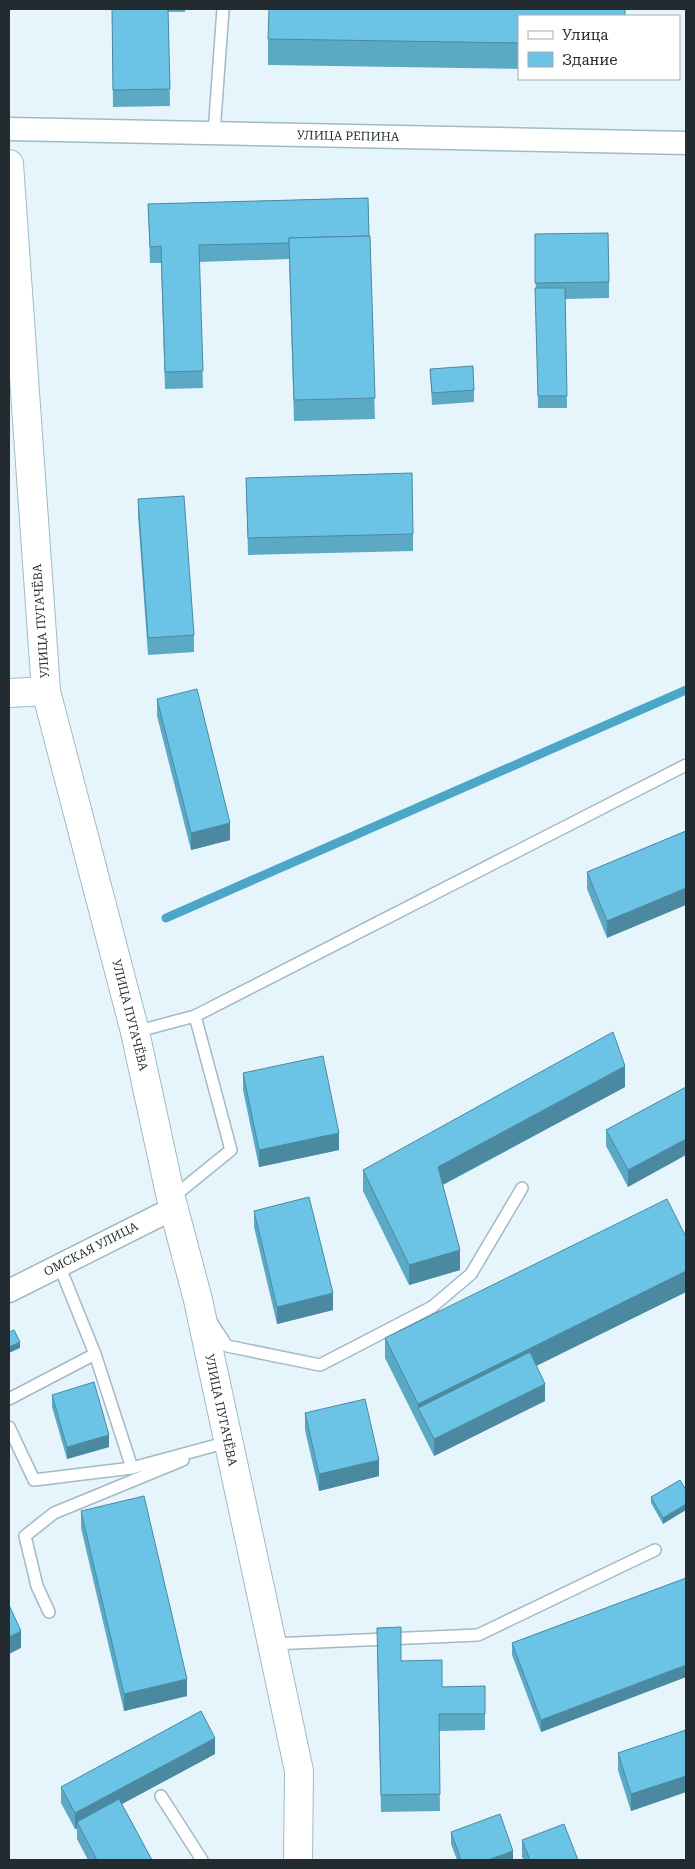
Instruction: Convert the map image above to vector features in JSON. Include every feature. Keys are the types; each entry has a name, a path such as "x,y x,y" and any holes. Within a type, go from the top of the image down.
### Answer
{"main road":[{"name":"УЛИЦА ПУГАЧЁВА","path":"9,164 46,692 135,1032 173,1203 198,1300 299,1770 298,1860"},
{"path":"9,693 46,692"}],"street":[{"name":"УЛИЦА РЕПИНА","path":"9,129 686,143"},
{"name":"ОМСКАЯ УЛИЦА","path":"9,1291 173,1203"}],"lane":[{"path":"214,133 223,9"},
{"path":"135,1032 195,1016 686,765"},
{"path":"173,1203 231,1150 195,1016"},
{"path":"198,1300 227,1346 320,1365 432,1307 471,1274 522,1188"},
{"path":"59,1265 95,1354 132,1468"},
{"path":"9,1399 95,1354"},
{"path":"9,1427 34,1480 132,1468 228,1442"},
{"path":"49,1612 37,1586 26,1536 54,1513 228,1442"},
{"path":"272,1644 478,1635 655,1550"},
{"path":"161,1796 202,1860"}],"building":[{"path":"112,9 168,9 170,89 113,90"},
{"path":"269,9 625,9 625,15 518,15 518,43 268,39"},
{"path":"368,198 369,236 289,238 289,243 199,245 203,371 165,372 161,246 150,247 148,204"},
{"path":"608,233 609,282 535,283 535,234"},
{"path":"370,236 375,398 294,400 289,238"},
{"path":"535,288 565,288 567,396 538,396"},
{"path":"473,366 474,390 432,393 430,369"},
{"path":"412,473 413,534 248,538 246,478"},
{"path":"184,496 194,635 148,638 138,499"},
{"path":"197,689 230,823 191,833 157,699"},
{"path":"686,831 686,888 607,921 587,872"},
{"path":"613,1032 625,1066 438,1167 460,1250 409,1265 363,1170"},
{"path":"323,1056 339,1133 259,1150 243,1073"},
{"path":"686,1087 686,1139 628,1170 606,1130"},
{"path":"309,1197 333,1293 277,1307 254,1211"},
{"path":"667,1199 686,1237 686,1271 418,1404 385,1338"},
{"path":"14,1330 20,1342 9,1347 9,1332"},
{"path":"530,1352 545,1384 434,1439 418,1408"},
{"path":"94,1382 109,1435 67,1447 52,1395"},
{"path":"365,1399 379,1460 319,1474 305,1413"},
{"path":"680,1480 686,1490 686,1504 663,1518 651,1497"},
{"path":"144,1496 187,1679 124,1694 81,1511"},
{"path":"686,1578 686,1665 541,1720 512,1643"},
{"path":"9,1605 21,1631 9,1637"},
{"path":"401,1627 401,1661 442,1660 442,1687 485,1686 485,1714 439,1714 440,1794 381,1795 377,1628"},
{"path":"201,1711 215,1738 75,1813 61,1787"},
{"path":"686,1730 686,1776 631,1794 618,1753"},
{"path":"119,1799 152,1860 97,1860 77,1822"},
{"path":"500,1814 513,1851 488,1860 461,1860 451,1832"},
{"path":"564,1824 578,1860 530,1860 522,1840"}],"waterway":[{"path":"166,918 686,690"}]}
